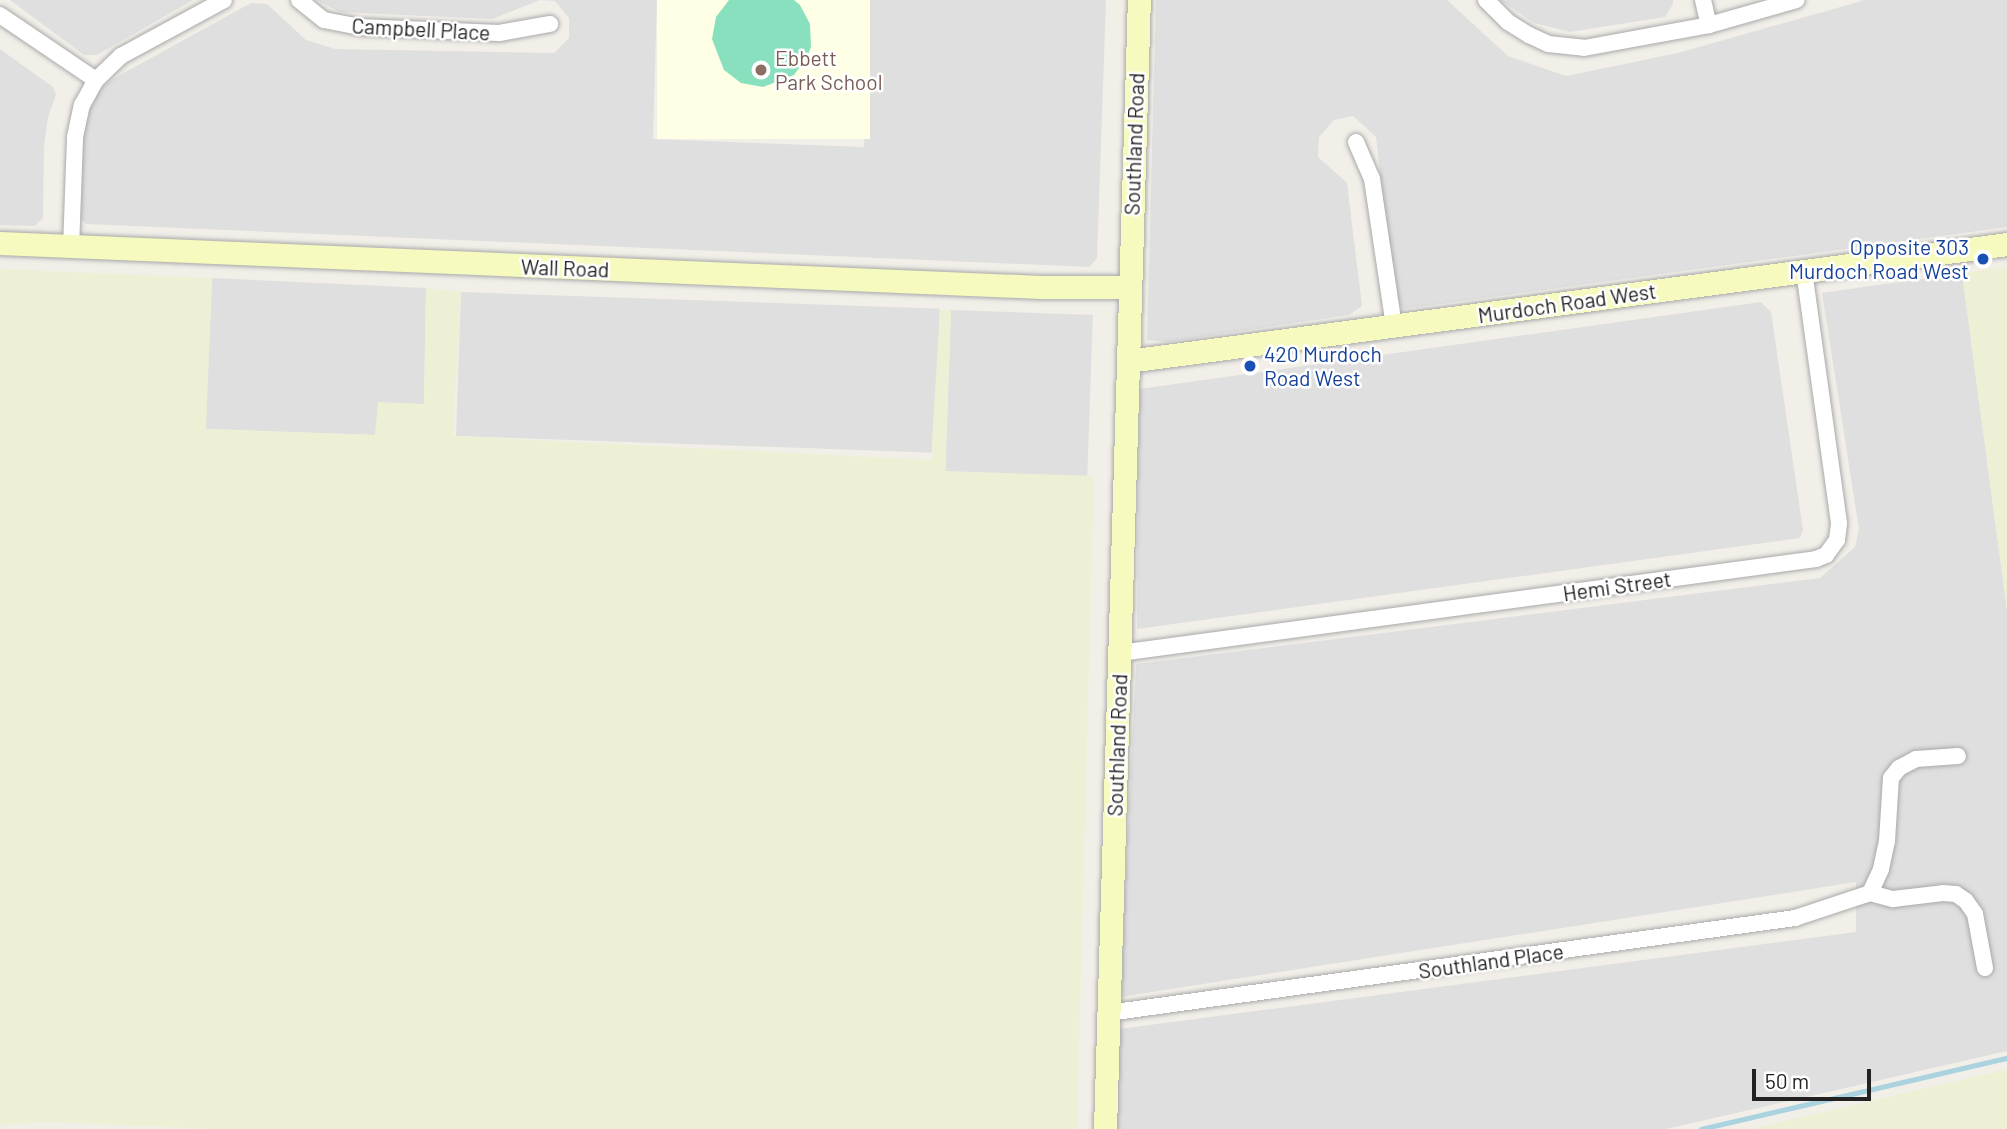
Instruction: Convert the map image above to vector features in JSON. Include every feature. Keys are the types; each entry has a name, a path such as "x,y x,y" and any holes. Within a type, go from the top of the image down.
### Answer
{"street":[{"path":"71,248 75,137 82,105 96,80 129,52 224,0"},
{"name":"Campbell Place","path":"299,0 324,20 359,27 499,33 550,24"},
{"name":"Southland Road","path":"1105,1129 1139,0"},
{"path":"1486,0 1508,22 1529,35 1562,47 1615,44 1709,25 1797,0"},
{"path":"1703,0 1709,25"},
{"path":"0,15 96,80"},
{"path":"1356,142 1373,179 1394,327"},
{"name":"Wall Road","path":"0,243 1041,287 1130,287"},
{"name":"Murdoch Road West","path":"1128,361 2007,244"},
{"name":"Hemi Street","path":"1120,653 1816,559 1826,555 1837,540 1839,523 1804,271"},
{"path":"1958,756 1916,759 1899,768 1891,778 1887,841 1881,869 1870,893 1893,899 1943,892 1956,894 1966,901 1975,914 1984,968"},
{"name":"Southland Place","path":"1108,1013 1795,918 1870,893"}],"shaded area":[{"path":"10,0 193,0 97,55 84,55"},
{"path":"316,0 540,0 492,19 340,12"},
{"path":"540,0 657,0 653,139 864,147 870,0 1106,0 1097,258 1089,267 86,224 78,215 81,127 97,92 111,80 251,3 267,4 306,40 335,49 554,53 569,38 569,18 555,1"},
{"name":"Ebbett Park School","path":"657,0 870,0 870,139 657,139"},
{"path":"1156,0 1447,0 1508,56 1566,76 1678,53 1865,0 2007,0 2007,227 1404,309 1394,301 1376,137 1353,116 1334,120 1319,137 1318,157 1347,183 1362,306 1349,315 1168,342 1147,340"},
{"path":"1500,0 1673,0 1673,4 1665,17 1570,32 1534,23"},
{"path":"0,49 53,87 56,95 48,117 44,146 43,218 35,226 0,225"},
{"path":"2007,267 2007,610 1962,273"},
{"path":"0,269 212,278 206,429 375,435 378,402 424,404 426,288 461,292 453,436 931,460 940,310 951,310 945,471 1094,476 1077,1129 209,1129 47,1122 0,1125"},
{"path":"1962,273 2007,610 2007,1051 1666,1129 1117,1129 1119,1029 1856,932 1856,882 1120,997 1136,664 1820,578 1855,547 1859,529 1822,293"},
{"path":"212,278 426,288 424,404 376,435 205,429"},
{"path":"461,292 940,309 935,453 456,436"},
{"path":"1761,302 1771,312 1803,530 1800,538 1137,629 1139,389"},
{"path":"951,310 1093,315 1087,477 945,472"},
{"path":"2007,1069 2007,1129 1751,1129"}],"green space":[{"path":"729,0 794,0 800,5 810,24 811,47 794,75 763,87 741,83 724,70 712,39 716,17"}],"waterway":[{"path":"1701,1129 2007,1058"}],"place":[{"name":"Ebbett Park School","path":"761,70"},
{"name":"Opposite 303 Murdoch Road West","path":"1983,259"},
{"name":"420 Murdoch Road West","path":"1250,366"}]}
